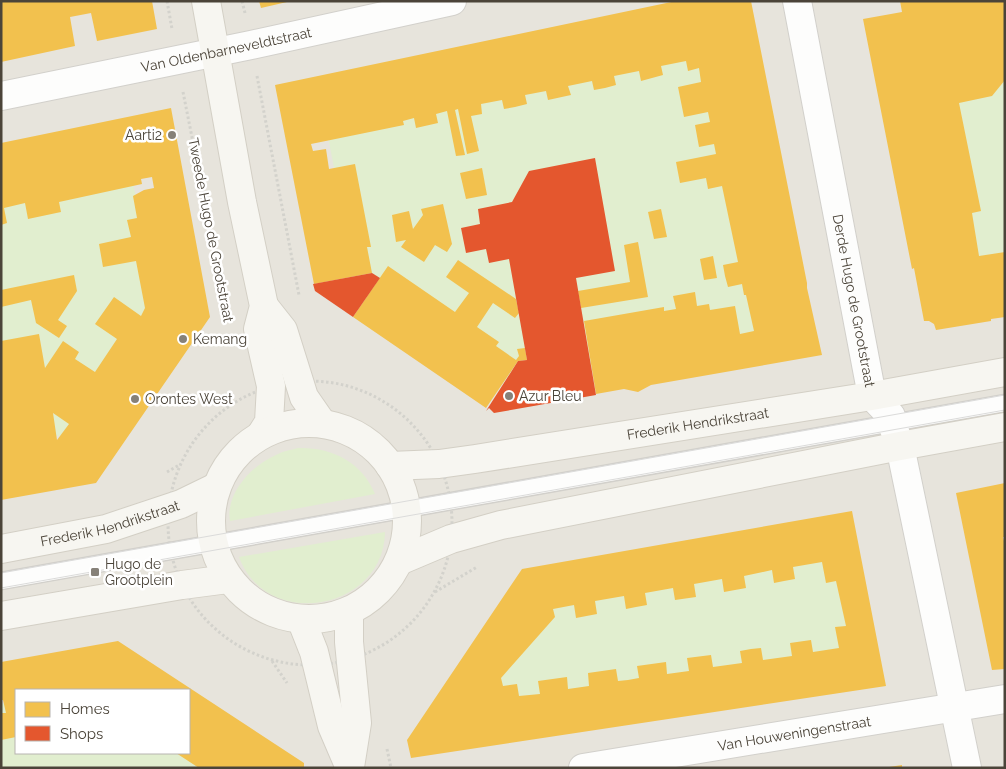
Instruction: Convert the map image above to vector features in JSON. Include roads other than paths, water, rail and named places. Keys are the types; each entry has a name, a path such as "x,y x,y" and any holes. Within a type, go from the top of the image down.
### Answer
{"street":[{"path":"206,1 242,202 264,306 283,330 304,397 322,423"},
{"name":"Van Oldenbarneveldtstraat","path":"1,96 251,45 452,1"},
{"name":"Derde Hugo de Grootstraat","path":"797,1 872,396 891,416 896,434 967,768"},
{"path":"262,434 269,422 271,386 258,328 264,306"},
{"name":"Frederik Hendrikstraat","path":"390,466 439,464 475,459 872,396 1005,372"},
{"path":"291,423 322,423 341,427 359,435 374,447 390,466 398,478 406,509 407,530 399,561 389,578 376,593 349,611 320,619 301,619 269,611 246,597 228,579 212,544 211,508 216,487 227,465 242,447 262,434 291,423"},
{"path":"399,561 470,532 896,434 1005,427"},
{"name":"Frederik Hendrikstraat","path":"1,549 106,529 181,504 216,487"},
{"path":"1,616 228,579"},
{"path":"349,611 349,642 357,723 350,767"},
{"path":"301,619 314,652 332,726 350,767"},
{"name":"Van Houweningenstraat","path":"583,768 1005,699"}],"lane":[{"path":"1,581 406,509 896,434 1005,403"}],"tram line":[{"path":"1,573 1005,395"},
{"path":"1,588 1005,410"}],"place":[{"name":"Aarti2","path":"172,135"},
{"name":"Kemang","path":"183,339"},
{"name":"Azur Bleu","path":"509,396"},
{"name":"Orontes West","path":"135,399"},
{"name":"Hugo de Grootplein","path":"95,572"}]}
